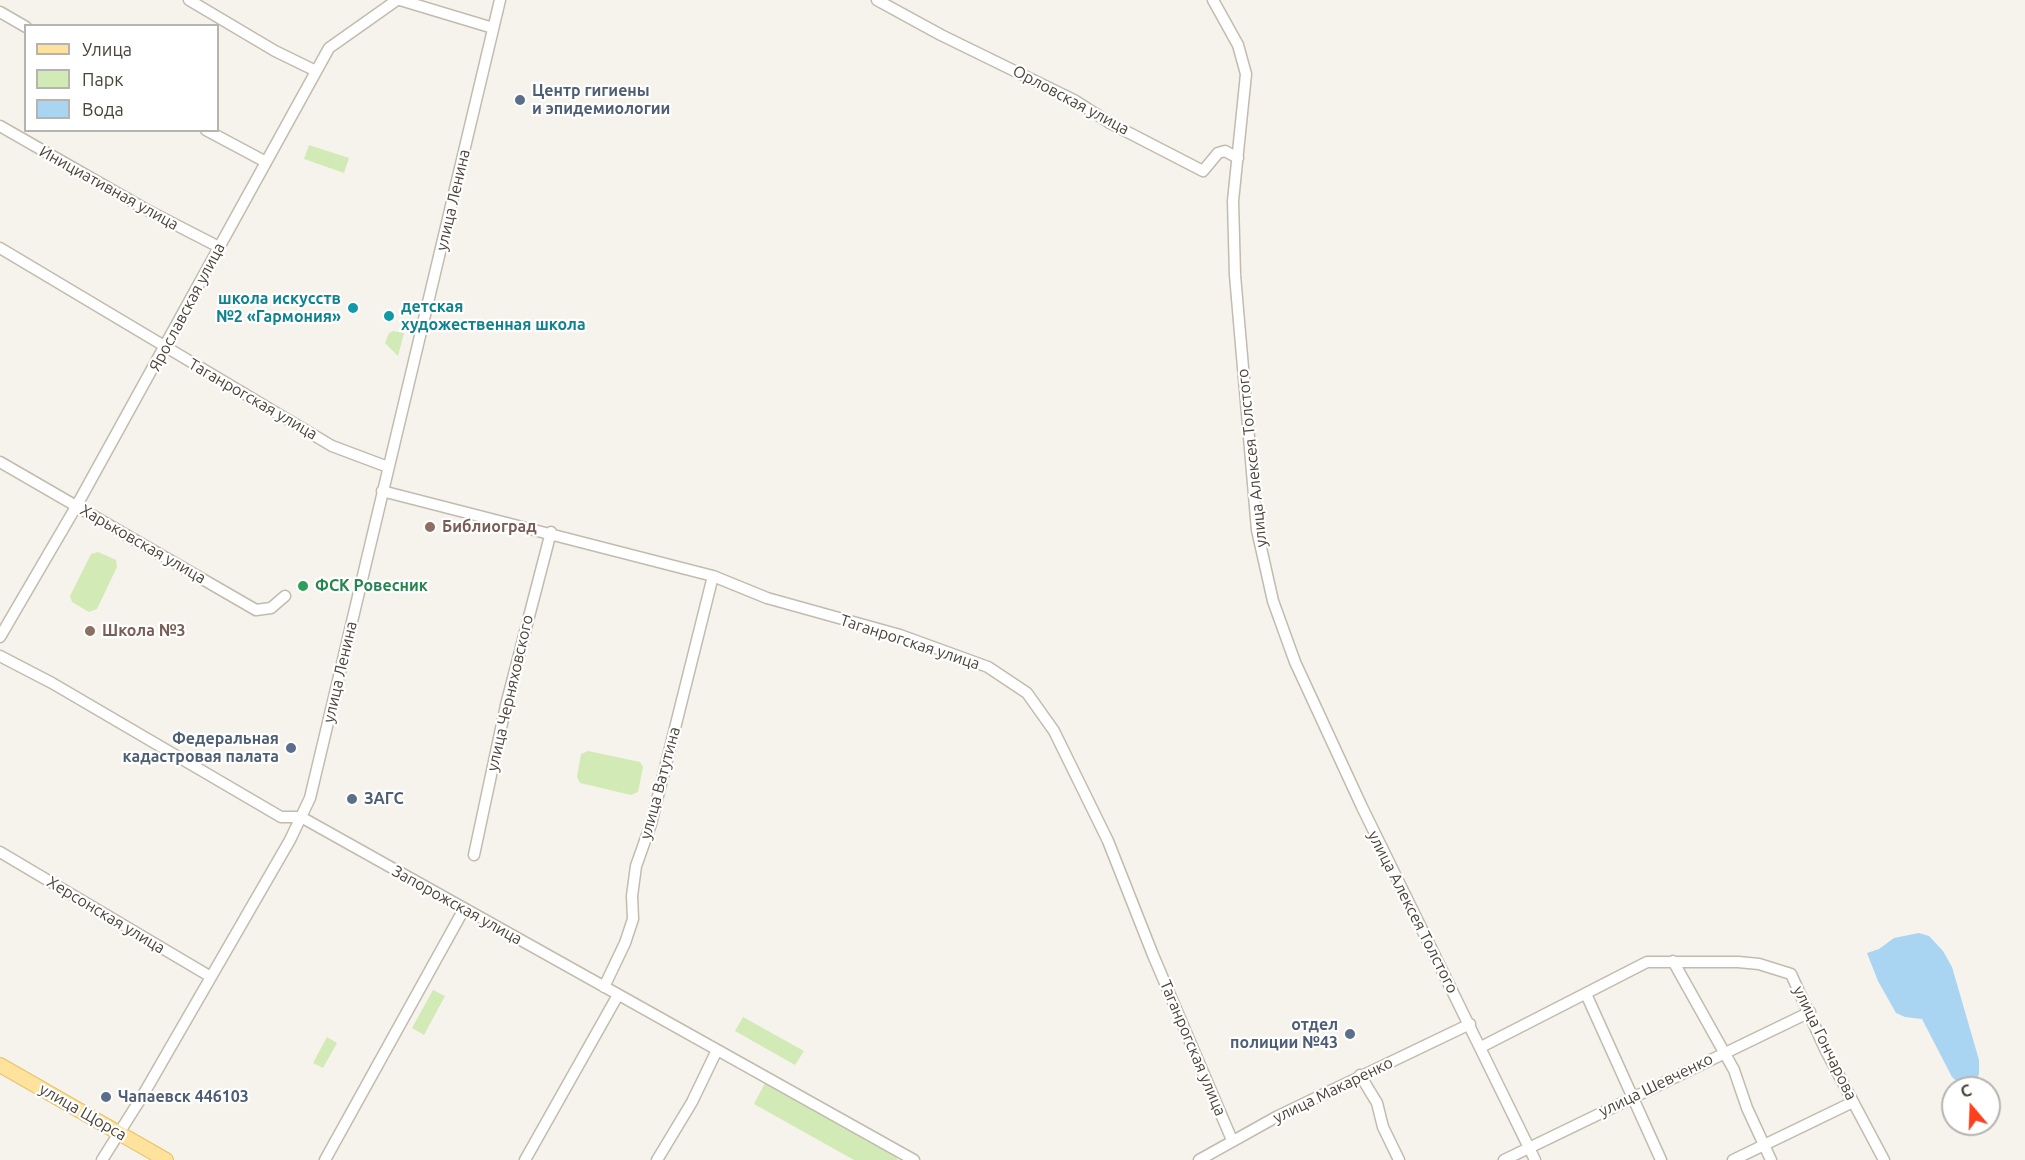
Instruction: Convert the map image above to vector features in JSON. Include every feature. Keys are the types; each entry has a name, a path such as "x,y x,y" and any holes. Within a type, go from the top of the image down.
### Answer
{"main road":[{"name":"улица Щорса","path":"0,1065 166,1160"}],"street":[{"path":"189,0 275,51 316,71"},
{"name":"Ярославская улица","path":"0,637 166,347 330,48 398,0 493,28"},
{"name":"улица Ленина","path":"102,1160 212,977 301,817 320,763 382,491 500,0"},
{"name":"Орловская улица","path":"877,0 899,5 1074,100 1110,123 1203,171 1218,153 1225,151 1238,158"},
{"name":"улица Алексея Толстого","path":"1213,0 1238,45 1246,75 1233,216 1242,373 1257,530 1273,601 1295,662 1320,720 1529,1147"},
{"path":"0,12 24,26"},
{"name":"Инициативная улица","path":"0,126 147,210 219,248"},
{"path":"210,132 266,162"},
{"name":"Таганрогская улица","path":"0,248 332,446 388,466"},
{"name":"Харьковская улица","path":"0,462 256,610 272,608 285,596"},
{"name":"Таганрогская улица","path":"382,491 551,532 713,576 767,598 900,635 988,667 1028,693 1054,731 1108,841 1153,955 1232,1140"},
{"name":"улица Черняховского","path":"474,855 506,705 551,532"},
{"name":"улица Ватутина","path":"604,987 625,943 633,919 632,896 636,867 651,824 713,576"},
{"name":"Запорожская улица","path":"0,656 60,688 280,817 301,817 914,1160"},
{"name":"Херсонская улица","path":"0,852 212,977"},
{"path":"325,1160 464,909"},
{"path":"1480,1047 1647,962 1673,962 1734,1070 1771,1160"},
{"name":"улица Гончарова","path":"1673,962 1759,964 1791,974 1826,1051 1884,1160"},
{"path":"1586,994 1661,1160"},
{"path":"525,1160 618,995"},
{"name":"улица Шевченко","path":"1504,1160 1810,1012"},
{"name":"улица Макаренко","path":"1199,1160 1220,1155 1232,1140 1470,1024"},
{"path":"657,1160 692,1102 717,1050"},
{"path":"1360,1076 1377,1103 1383,1127 1399,1160"},
{"path":"1733,1160 1853,1102"},
{"path":"1529,1147 1535,1160"}],"green space":[{"path":"309,145 349,158 344,173 304,159"},
{"path":"393,331 404,333 398,356 385,343 389,333"},
{"path":"98,552 116,560 117,567 97,609 89,612 72,602 70,596 91,554"},
{"path":"588,751 640,762 643,767 638,792 631,795 580,783 577,777 581,754"},
{"path":"433,990 445,996 424,1035 412,1028"},
{"path":"743,1017 804,1051 795,1065 735,1031"},
{"path":"327,1037 337,1043 323,1068 313,1063"},
{"path":"765,1083 896,1156 898,1160 854,1160 754,1104"}],"water":[{"path":"1919,933 1929,936 1943,951 1952,967 1979,1060 1978,1076 1951,1076 1922,1019 1905,1017 1896,1013 1878,981 1867,953 1879,949 1894,938"}],"place":[{"name":"Центр гигиены и эпидемиологии","path":"520,100"},
{"name":"школа искусств №2 «Гармония»","path":"353,308"},
{"name":"детская художественная школа","path":"389,316"},
{"name":"Библиоград","path":"430,527"},
{"name":"ФСК Ровесник","path":"303,586"},
{"name":"Школа №3","path":"90,631"},
{"name":"Федеральная кадастровая палата","path":"291,748"},
{"name":"ЗАГС","path":"352,799"},
{"name":"отдел полиции №43","path":"1350,1034"},
{"name":"Чапаевск 446103","path":"106,1097"}]}
